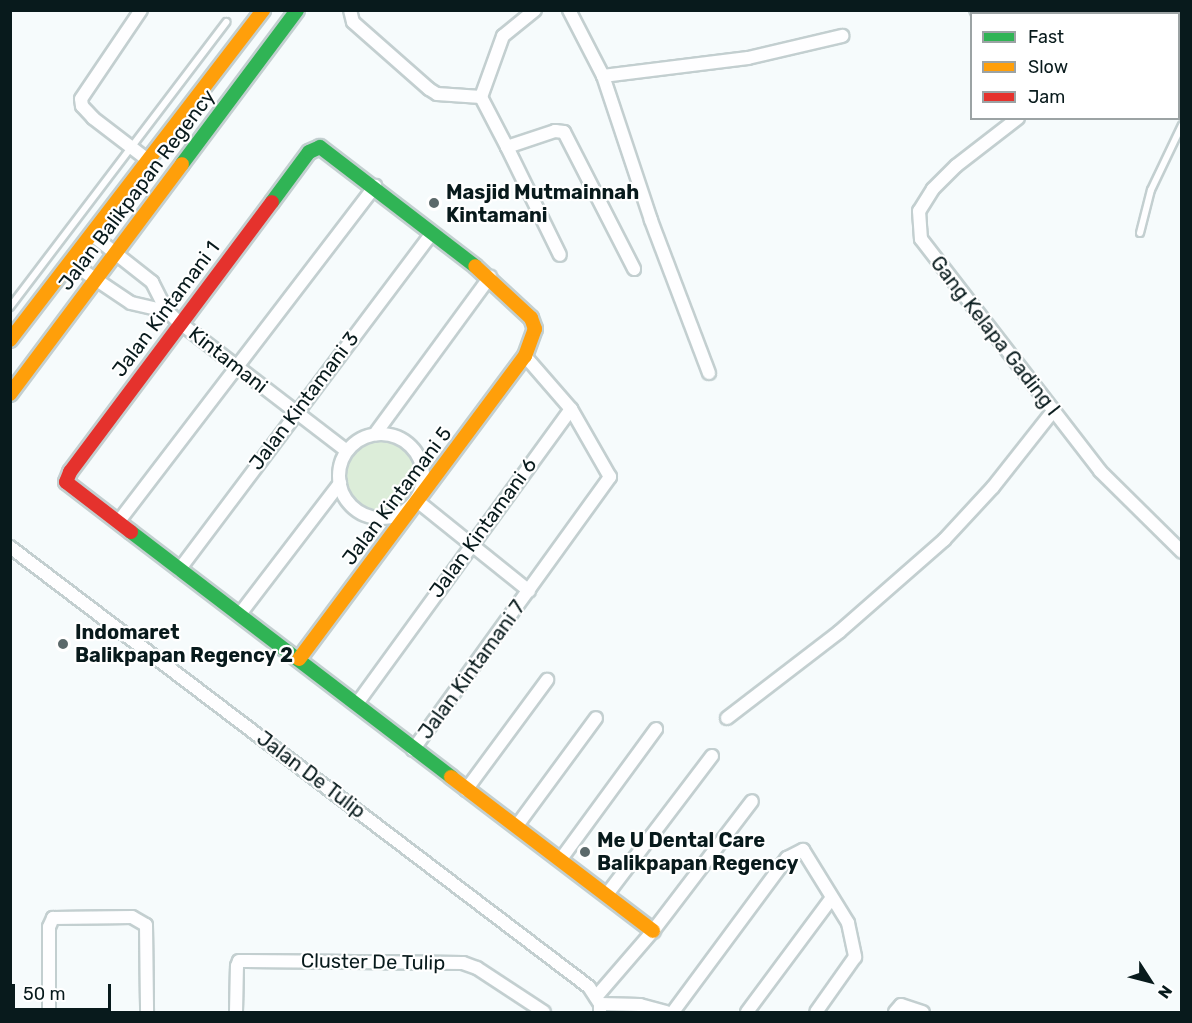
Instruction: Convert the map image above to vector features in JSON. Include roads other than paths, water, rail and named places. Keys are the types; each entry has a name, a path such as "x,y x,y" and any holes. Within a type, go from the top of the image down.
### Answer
{"street":[{"path":"141,10 81,99 82,106 93,118 148,160"},
{"name":"Jalan Balikpapan Regency","path":"10,340 263,10"},
{"name":"Jalan Balikpapan Regency","path":"10,394 94,278 297,10"},
{"path":"350,10 353,22 429,89 437,94 481,97"},
{"path":"535,10 503,36 481,97 560,255"},
{"path":"569,10 603,76 651,220 709,373"},
{"path":"603,76 748,58 842,36"},
{"name":"Gang Kelapa Gading I","path":"1015,120 956,166 933,189 919,210 917,221 931,254 1006,345 1053,411 1122,496 1182,552"},
{"path":"507,147 555,131 564,132 634,269"},
{"name":"Jalan Kintamani 1","path":"119,521 66,482 70,472 309,152 320,147 375,186"},
{"path":"240,614 340,483 347,451 375,434 490,277 375,186 119,521 413,750 608,893 653,931"},
{"name":"Jalan Kintamani 3","path":"179,570 295,411 432,233"},
{"path":"91,234 152,282 166,311"},
{"path":"70,262 131,303 166,311"},
{"name":"Jalan Kintamani 5","path":"299,659 525,356 536,329 531,318 490,277"},
{"name":"Kintamani","path":"166,311 347,451"},
{"path":"525,356 571,409 610,477 529,591"},
{"name":"Jalan Kintamani 6","path":"356,705 471,543 571,409"},
{"path":"727,718 839,632 944,540 1053,411"},
{"path":"340,483 349,502 366,515 388,517 417,501 423,480 420,458 396,436 375,434"},
{"name":"Jalan Kintamani 7","path":"413,750 529,591 417,501"},
{"name":"Jalan De Tulip","path":"10,546 589,987 599,1004"},
{"path":"466,790 547,680"},
{"path":"516,827 596,718"},
{"path":"561,859 656,729"},
{"path":"608,893 712,756"},
{"path":"599,1004 752,801"},
{"path":"673,1012 787,858 802,850 848,923 855,957 816,1012"},
{"path":"747,1012 831,899"},
{"path":"49,1012 49,927 54,918 132,918 146,925 147,1012"},
{"name":"Cluster De Tulip","path":"236,1012 239,961 280,961 463,963 477,968 544,1012"},
{"path":"599,1004 640,1005 666,1012"},
{"path":"898,1009 923,1012"}],"lane":[{"path":"10,307 226,22"},
{"path":"1140,233 1151,190 1182,124"}],"place":[{"name":"Masjid Mutmainnah Kintamani","path":"434,203"},
{"name":"Indomaret Balikpapan Regency 2","path":"63,644"},
{"name":"Me U Dental Care Balikpapan Regency","path":"585,852"}]}
